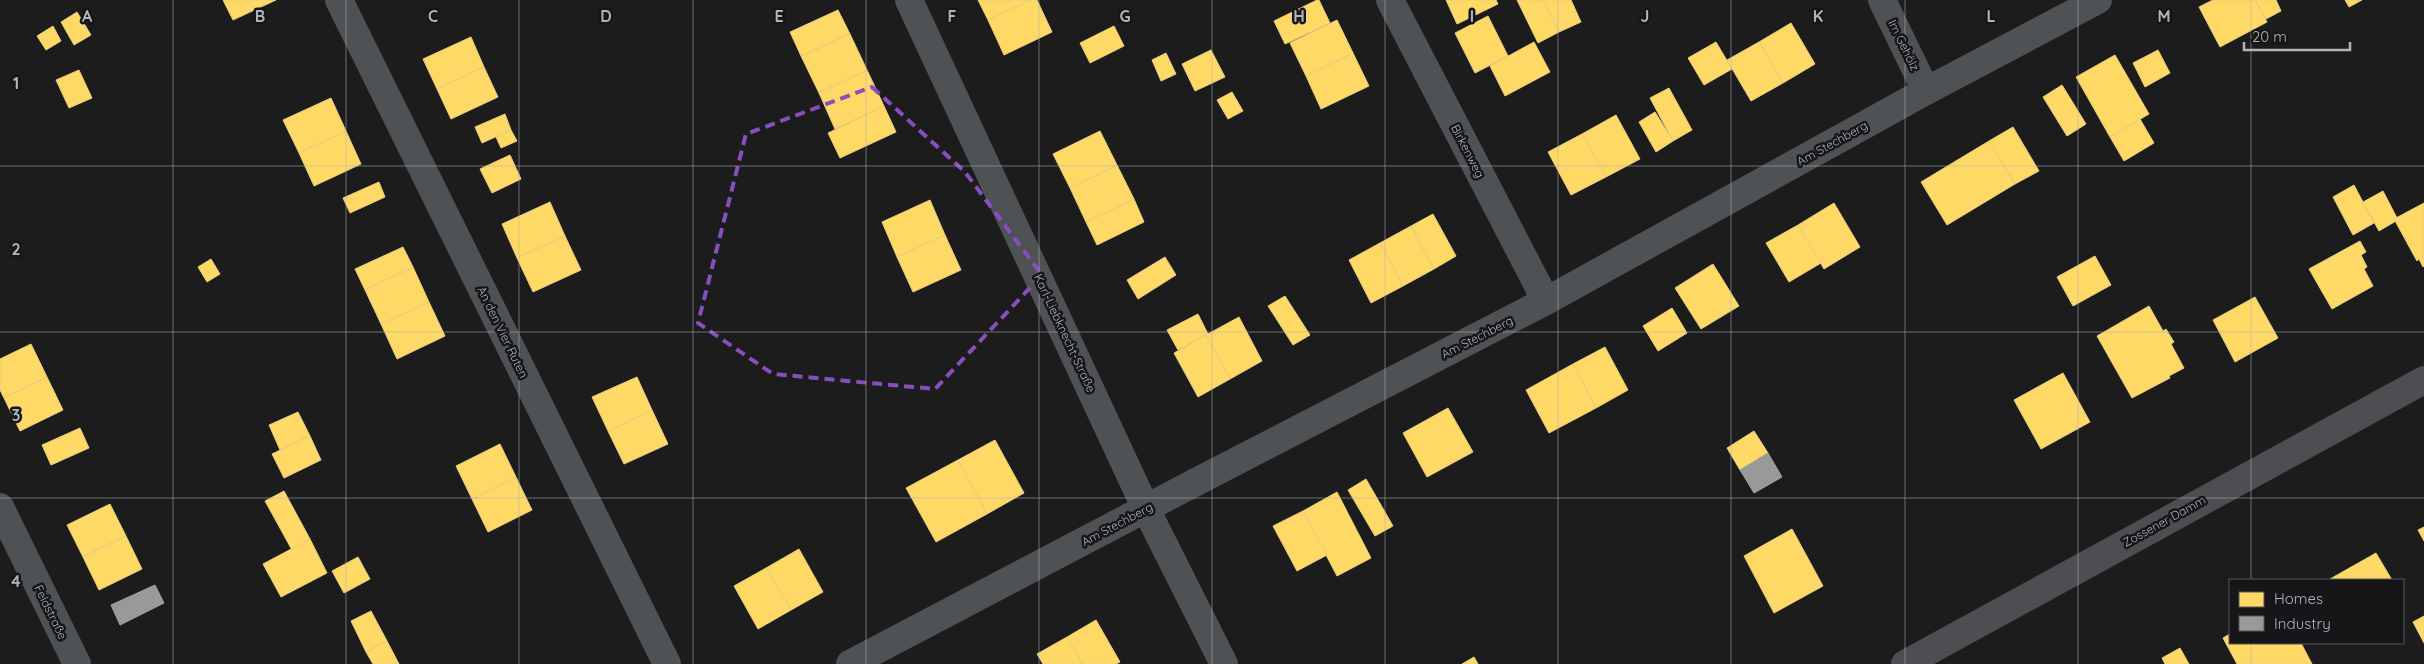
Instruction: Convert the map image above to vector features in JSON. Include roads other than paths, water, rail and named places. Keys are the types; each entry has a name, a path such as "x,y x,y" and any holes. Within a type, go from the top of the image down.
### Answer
{"main road":[{"name":"Zossener Damm","path":"1905,664 2424,380"}],"street":[{"name":"An den Vier Ruten","path":"339,0 667,664"},
{"name":"Karl-Liebknecht-Straße","path":"910,0 1146,508 1224,664"},
{"name":"Birkenweg","path":"1390,0 1546,301"},
{"name":"Im Gehölz","path":"1882,0 1926,91"},
{"name":"Am Stechberg","path":"850,664 1546,301 1926,91 2098,0"},
{"name":"Feldstraße","path":"0,507 76,664"}]}
